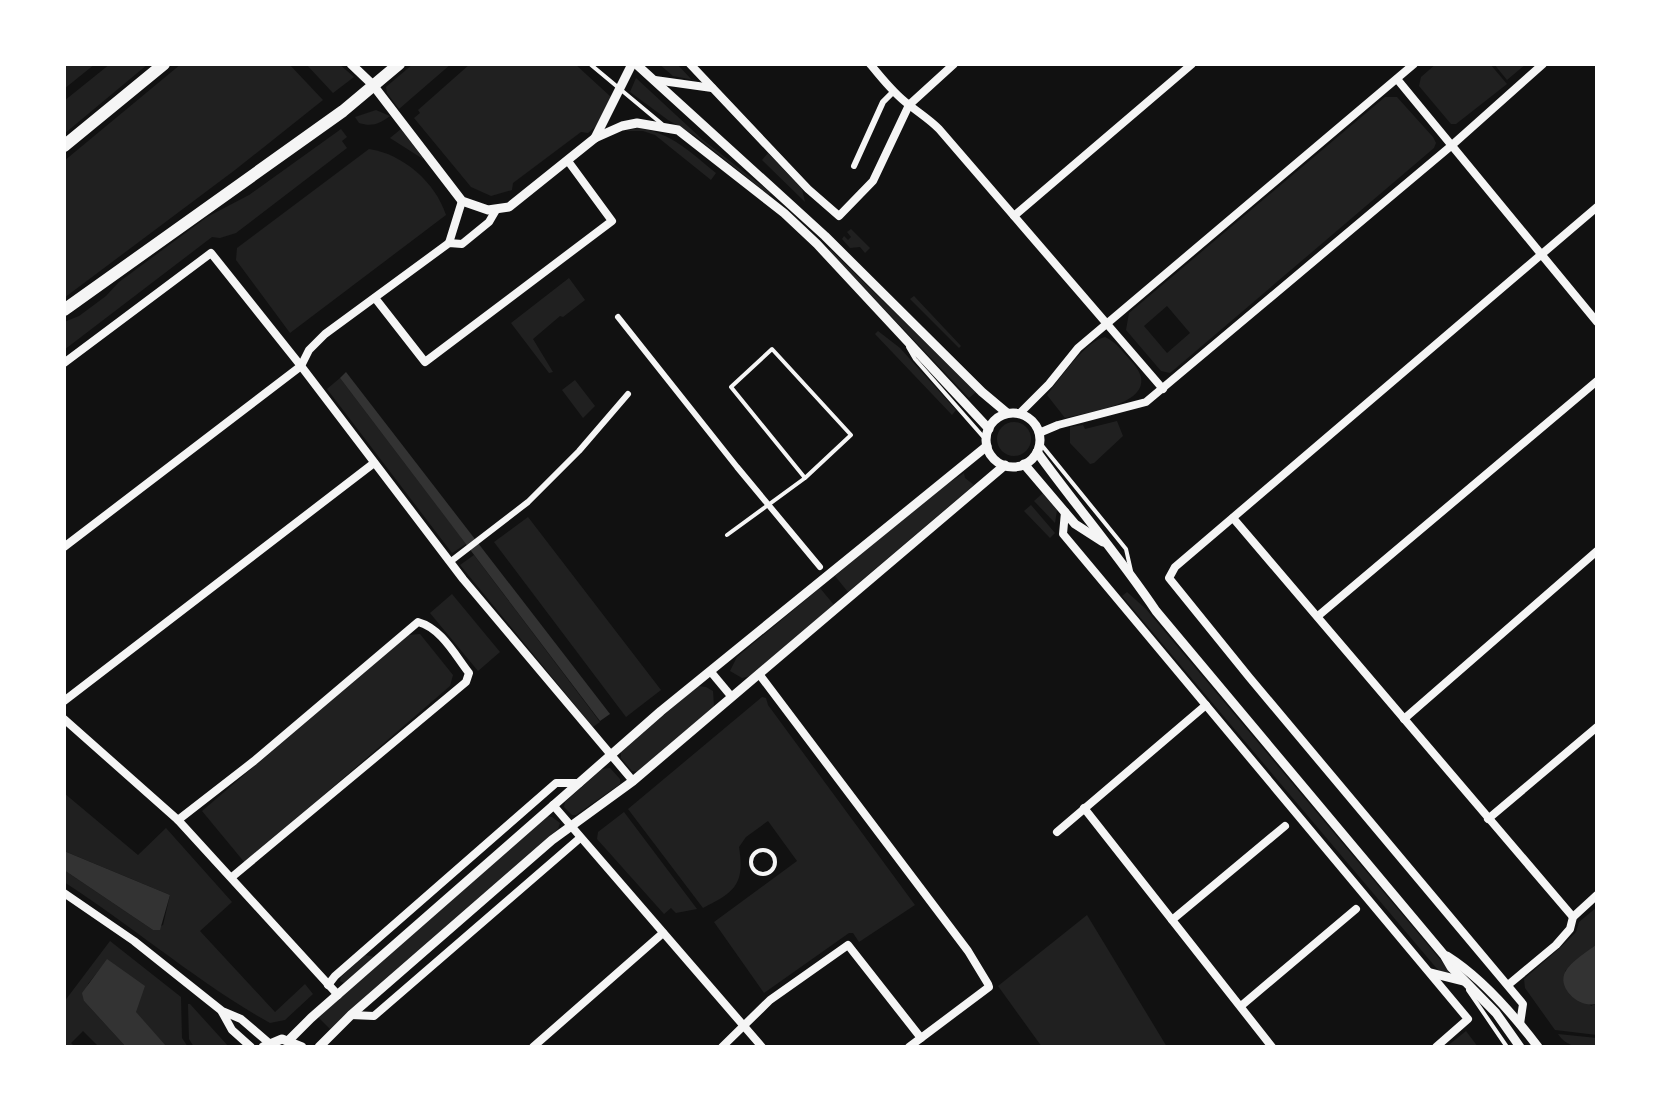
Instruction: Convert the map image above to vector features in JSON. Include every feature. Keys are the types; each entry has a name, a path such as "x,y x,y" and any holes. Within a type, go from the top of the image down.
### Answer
{"main road":[{"path":"64,146 164,64"},
{"path":"64,310 323,125 399,64"}],"street":[{"path":"351,64 373,85 462,201 475,207 496,210 509,207 595,138 622,126 637,123 678,130 784,213 817,244 989,429"},
{"path":"595,138 634,64 825,236 1007,413"},
{"path":"690,64 828,209 839,216 867,189 878,172 909,105 954,64"},
{"path":"870,64 909,105 926,115 1163,389"},
{"path":"1014,216 1192,64"},
{"path":"1020,413 1078,348 1106,323 1414,64"},
{"path":"1024,464 1039,443 1058,425 1146,402 1163,389 1451,146 1543,64"},
{"path":"1397,79 1593,309 1597,322"},
{"path":"655,80 713,88"},
{"path":"854,166 883,102 894,91"},
{"path":"375,298 425,362 612,221 568,161"},
{"path":"64,547 301,366 309,350 325,334 449,243 462,201"},
{"path":"1520,1024 1523,1004 1170,582 1170,574 1597,207"},
{"path":"449,243 462,244 489,222 496,210"},
{"path":"64,363 211,253 450,562 633,781"},
{"path":"618,317 820,567"},
{"path":"1318,616 1597,381"},
{"path":"450,562 528,502 579,451 628,394"},
{"path":"1024,464 1005,465 994,458 987,443 989,429 996,419 1007,413 1020,413 1032,420 1039,443 1105,544 1156,611 1463,981 1496,1013 1520,1047"},
{"path":"64,893 134,941 222,1011 241,1019 266,1045 289,1040 661,711 928,491 944,483 987,443"},
{"path":"64,701 374,463"},
{"path":"1024,464 1075,524 1105,544"},
{"path":"319,1047 351,1015 571,825 633,781 1005,465"},
{"path":"1065,512 1063,534 1468,1019 1436,1047"},
{"path":"1233,518 1573,917"},
{"path":"1404,719 1597,551"},
{"path":"178,820 254,761 418,622 437,632 469,673 466,682 232,877"},
{"path":"711,672 731,696"},
{"path":"759,674 968,951 988,984 989,987 968,1004 909,1047"},
{"path":"1057,832 1206,705"},
{"path":"64,719 178,820 338,995"},
{"path":"1488,819 1597,727"},
{"path":"328,985 556,783 579,783"},
{"path":"553,805 762,1047"},
{"path":"1084,808 1272,1047"},
{"path":"1172,920 1285,826"},
{"path":"351,1015 374,1016 580,838"},
{"path":"1508,985 1556,945 1570,929 1573,917 1597,895"},
{"path":"1241,1006 1356,909"},
{"path":"533,1047 663,933"},
{"path":"722,1047 770,1000 848,945 921,1038"},
{"path":"1444,955 1458,963 1520,1024 1538,1047"},
{"path":"1431,973 1463,981"},
{"path":"222,1011 232,1030 251,1047"},
{"path":"289,1040 302,1047"}],"lane":[{"path":"590,64 664,126"},
{"path":"899,331 915,359 987,443"},
{"path":"727,535 805,478 851,435 772,349 731,387 805,478"},
{"path":"1039,443 1126,549 1133,577"},
{"path":"759,851 767,851 775,860 774,867 765,875 758,874 750,864 752,855 759,851"},
{"path":"1463,981 1507,1047"}],"shaded area":[{"path":"64,64 95,64 64,89"},
{"path":"110,64 148,64 64,134 64,101"},
{"path":"181,64 289,64 323,100 64,298 64,161"},
{"path":"306,64 339,64 354,77 333,93"},
{"path":"413,64 451,64 399,109 386,87"},
{"path":"470,64 575,64 611,97 599,124 588,133 581,132 513,183 512,190 491,196 471,187 414,118 420,113 418,110"},
{"path":"659,64 677,64 691,79 699,81 673,76"},
{"path":"1436,64 1490,64 1507,84 1456,124 1451,124 1419,86 1421,77"},
{"path":"1494,64 1526,64 1507,80"},
{"path":"636,78 703,140 771,193 769,195 694,135 630,92"},
{"path":"1385,97 1397,97 1433,137 1436,143 1434,148 1170,373 1161,371 1126,330 1129,313","holes":["1167,306 1190,333 1167,353 1144,326"]},
{"path":"376,110 390,116 372,125 359,123 355,117"},
{"path":"638,128 671,139 716,173 711,180 655,135 625,131"},
{"path":"341,129 347,137 342,141 347,148 236,233 212,237 64,350 64,322 79,316 119,282 207,217 249,195"},
{"path":"401,129 423,158 423,159 390,138"},
{"path":"369,149 394,157 416,172 434,191 446,215 290,333 236,260 237,248"},
{"path":"768,153 802,189 805,202 762,160"},
{"path":"851,229 870,248 865,253 860,247 850,248 842,239 844,236 848,240 851,237 847,232"},
{"path":"830,249 976,392 969,398"},
{"path":"569,278 585,300 533,339 553,372 549,373 511,323"},
{"path":"914,296 961,346 959,348 910,299"},
{"path":"878,331 900,348 956,410 952,415 875,334"},
{"path":"1105,337 1133,363 1141,377 1140,388 1132,396 1106,409 1065,418 1047,395 1081,353"},
{"path":"346,372 610,714 600,721 340,378"},
{"path":"340,378 466,544 452,553 327,389"},
{"path":"575,380 595,406 583,418 562,390"},
{"path":"1117,421 1123,436 1094,463 1090,464 1070,443 1070,427 1083,425 1085,429"},
{"path":"1014,422 1026,427 1031,439 1026,451 1014,456 1002,451 997,439 1002,427"},
{"path":"964,473 965,478 974,485 848,592 835,576 932,494"},
{"path":"1043,493 1057,510 1055,523 1034,501"},
{"path":"1031,505 1055,533 1050,538 1024,511"},
{"path":"528,517 661,690 626,717 494,542"},
{"path":"474,555 600,722 593,727 460,565"},
{"path":"820,588 834,605 750,676 742,678 730,671 737,657"},
{"path":"1127,592 1146,609 1449,970 1449,975 1438,970 1122,596"},
{"path":"452,594 500,652 478,671 430,613"},
{"path":"420,634 453,675 450,686 245,863 202,811 408,635"},
{"path":"698,686 713,691 714,707 638,772 632,771 621,758 621,751"},
{"path":"762,697 766,698 768,705 915,905 859,942 853,933 849,933 764,993 714,922 797,861 768,821 746,837 739,847 740,870 735,885 723,897 703,908 628,809"},
{"path":"610,768 620,779 620,784 572,815 564,807 565,802 602,769"},
{"path":"64,793 138,855 166,828 232,902 200,931 275,1012 305,984 313,994 285,1020 270,1023 217,990 64,882 64,870 153,930 163,925 170,895 64,851"},
{"path":"624,812 697,909 676,913 671,908 664,914 597,839 598,832"},
{"path":"547,816 560,823 558,829 330,1029 318,1017"},
{"path":"64,851 170,895 160,930 153,930 64,870"},
{"path":"1597,907 1597,944 1565,971 1591,1006 1597,1003 1597,1035 1555,1030 1525,988 1524,979 1561,947 1576,932 1579,922"},
{"path":"1087,915 1167,1047 1042,1047 998,986"},
{"path":"110,941 181,997 182,1038 188,1047 167,1047 135,1012 107,960 88,984 84,1001 126,1047 99,1047 83,1031 71,1043 75,1047 64,1044 64,1002"},
{"path":"1597,944 1597,1003 1585,1004 1569,993 1563,981 1564,975 1574,962"},
{"path":"365,955 375,957 344,983 340,981 341,977"},
{"path":"107,959 145,986 136,1012 167,1047 126,1047 84,1001 82,993"},
{"path":"188,1004 229,1047 194,1047 189,1039"},
{"path":"1466,1031 1478,1047 1446,1047"},
{"path":"1558,1034 1597,1038 1597,1047 1571,1045"}]}
